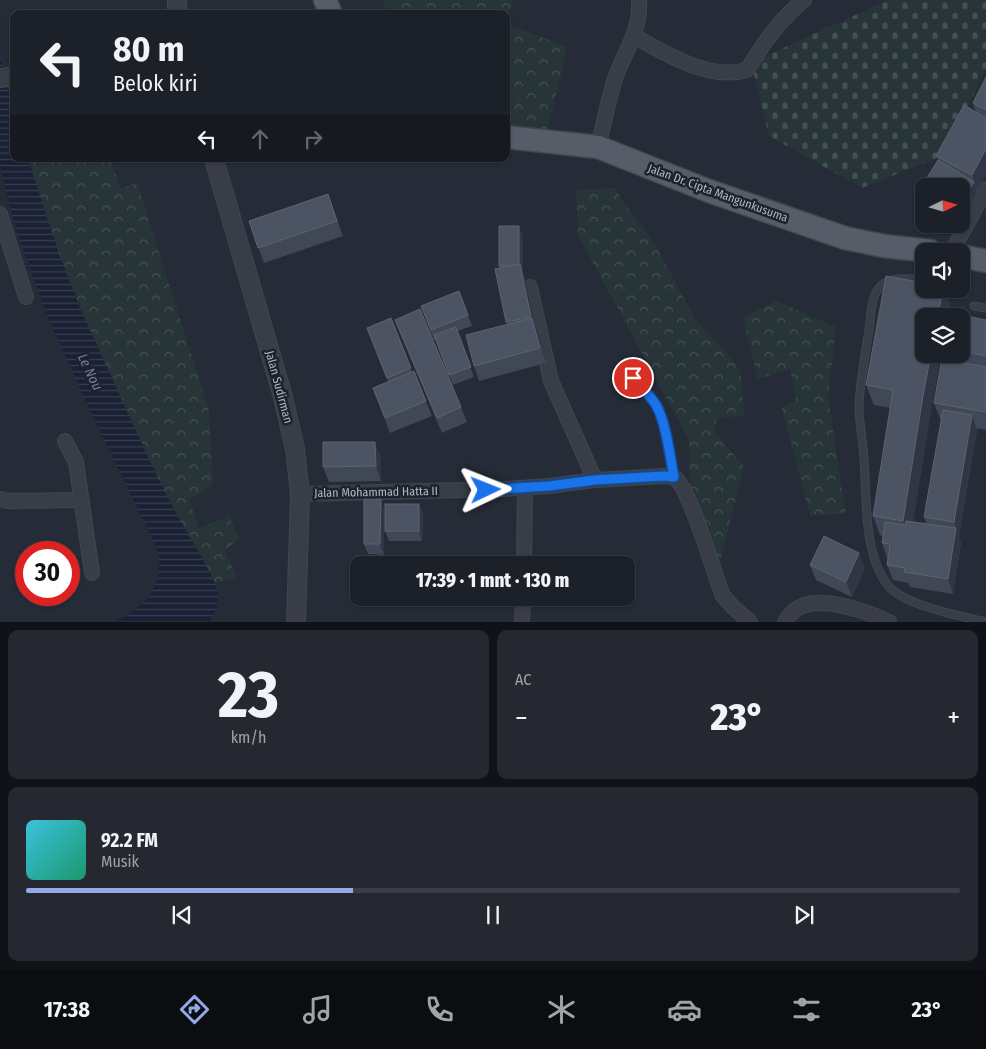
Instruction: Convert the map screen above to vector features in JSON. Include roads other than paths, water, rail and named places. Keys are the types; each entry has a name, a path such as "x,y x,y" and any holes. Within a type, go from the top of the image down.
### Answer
{"main road":[{"name":"Jalan Dr. Cipta Mangunkusuma","path":"510,137 598,147 709,191 845,238 884,246 915,249"}],"street":[{"path":"598,147 616,77 638,26 639,0"},
{"path":"634,36 679,61 704,69 736,73 747,70 780,24 804,0"},
{"name":"Jalan Sudirman","path":"215,162 283,397 295,449 300,494 296,622"},
{"path":"970,243 986,189"},
{"path":"0,214 26,297"},
{"path":"530,288 551,381 595,480"},
{"path":"65,441 76,462 92,573"},
{"path":"674,477 682,486 690,502 723,596 732,607 750,622"},
{"name":"Jalan Mohammad Hatta II","path":"300,494 525,488 595,480 674,477"},
{"path":"524,556 525,488"},
{"path":"0,499 8,501 81,500"},
{"path":"785,622 801,606 821,603 838,605 889,622"},
{"path":"522,622 523,606"}],"lane":[{"path":"915,279 893,280 883,284 874,296 862,373 859,407 869,533 876,563 887,585 896,592 911,602 985,622"},
{"path":"974,306 986,305"},
{"path":"633,378 647,392 657,407 674,477"}],"water":[{"name":"Le Nou","path":"0,56 10,95 10,162 29,162 59,254 83,315 172,506 209,570 218,591 217,607 210,621 115,621 132,612 147,598 152,590 159,572 156,546 93,417 46,313 15,225 0,166"}]}
